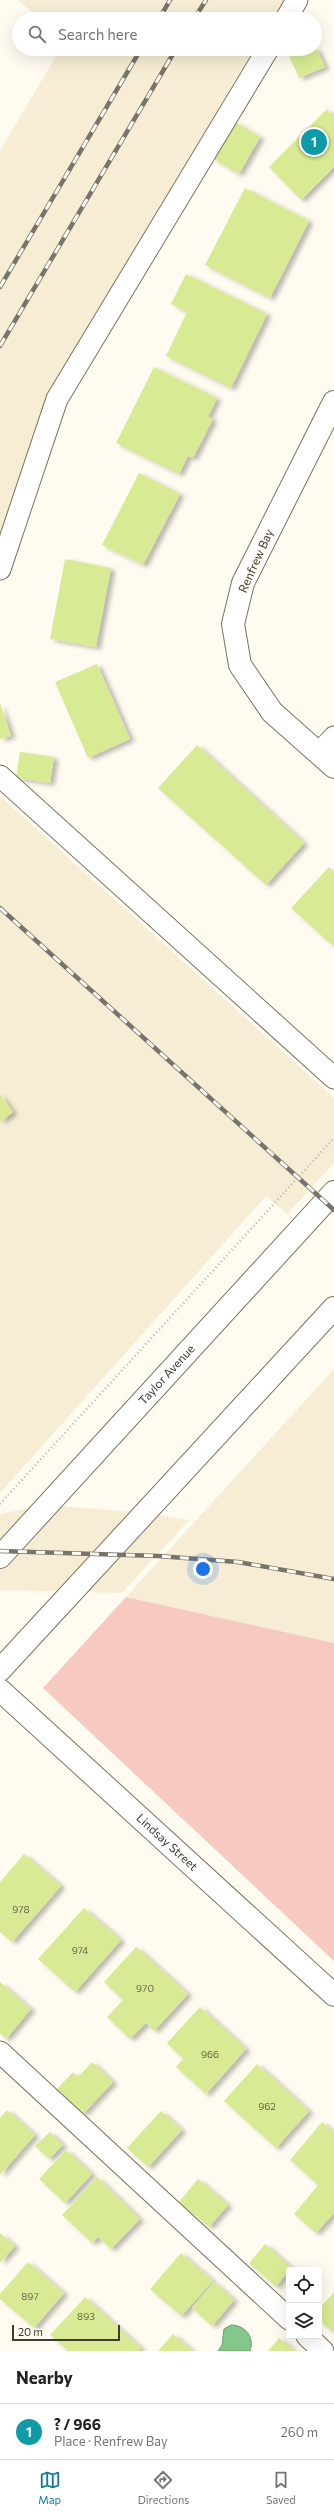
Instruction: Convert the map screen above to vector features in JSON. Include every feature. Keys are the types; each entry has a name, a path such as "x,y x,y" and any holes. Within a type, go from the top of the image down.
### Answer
{"main road":[{"name":"Renfrew Bay","path":"326,760 272,712 240,665 233,624 243,583 334,402"},
{"name":"Taylor Avenue","path":"0,1557 334,1192"},
{"path":"0,1670 334,1308"},
{"name":"Lindsay Street","path":"0,1690 334,1994"}],"lane":[{"path":"290,12 297,0"},
{"path":"0,569 57,399 264,56"},
{"path":"326,760 334,737"},
{"path":"0,776 334,1078"},
{"path":"0,2052 286,2316"},
{"path":"310,2339 323,2351"}],"path":[{"path":"0,1504 334,1138"}],"shaded area":[{"path":"18,0 297,0 290,12 32,12"},
{"path":"56,56 264,56 57,399 0,551 0,151"},
{"path":"0,796 334,1098 334,1163 287,1214 266,1196 0,1493"},
{"path":"334,1369 334,1643 126,1597"},
{"path":"47,1505 146,1513 189,1520 122,1593 0,1590 0,1514"},
{"path":"126,1597 334,1643 334,1961 43,1688"},
{"path":"231,2325 241,2327 248,2333 251,2341 250,2351 218,2351 222,2345 224,2329"}],"building":[{"path":"289,56 320,56 325,67 299,78"},
{"path":"327,109 334,117 334,167 301,200 269,167"},
{"path":"235,122 260,137 239,174 213,159"},
{"path":"245,188 309,221 270,298 205,265"},
{"path":"186,274 267,314 231,388 166,356 187,312 171,304"},
{"path":"154,367 217,398 208,417 213,419 193,458 188,456 179,474 116,443"},
{"path":"139,473 180,494 143,565 102,545"},
{"path":"65,559 111,568 96,647 50,639"},
{"path":"97,664 130,739 88,758 55,682"},
{"path":"0,703 11,736 0,739"},
{"path":"197,745 304,843 266,885 158,788"},
{"path":"20,752 54,757 50,783 16,778"},
{"path":"329,867 334,872 334,947 291,908"},
{"path":"0,1094 13,1112 0,1122"},
{"path":"24,1854 61,1886 12,1942 0,1932 0,1882"},
{"path":"84,1908 121,1940 75,1992 38,1959"},
{"path":"136,1947 188,1994 154,2031 146,2023 130,2039 107,2017 123,2000 104,1982"},
{"path":"0,1982 31,2009 6,2039 0,2034"},
{"path":"200,2007 246,2049 206,2094 176,2067 183,2059 167,2043"},
{"path":"92,2062 113,2082 83,2114 57,2089 73,2072 78,2077"},
{"path":"257,2064 309,2111 276,2148 224,2101"},
{"path":"7,2110 35,2135 0,2175 0,2118"},
{"path":"161,2111 182,2130 148,2167 127,2148"},
{"path":"322,2122 334,2132 334,2213 316,2233 294,2214 318,2185 290,2160"},
{"path":"50,2132 63,2145 49,2159 35,2146"},
{"path":"66,2150 92,2174 65,2203 39,2179"},
{"path":"97,2177 140,2219 111,2249 98,2237 92,2243 62,2215"},
{"path":"198,2179 228,2205 209,2227 179,2202"},
{"path":"0,2233 15,2246 0,2263"},
{"path":"265,2244 291,2267 286,2267 286,2274 276,2287 249,2263"},
{"path":"181,2253 213,2281 181,2316 150,2289"},
{"path":"28,2262 64,2293 34,2328 0,2299 0,2294"},
{"path":"214,2282 234,2300 212,2326 192,2308"},
{"path":"334,2292 334,2333 322,2323 322,2306"},
{"path":"85,2297 141,2348 138,2351 68,2351 50,2335"},
{"path":"173,2334 193,2351 158,2351"},
{"path":"279,2338 295,2351 268,2351"}],"railway":[{"path":"163,12 170,0"},
{"path":"198,12 206,0"},
{"path":"0,287 137,56"},
{"path":"0,346 172,56"},
{"path":"0,908 334,1210"},
{"path":"0,1551 158,1556 238,1562 334,1579"}],"place":[{"name":"? / 966","path":"314,142"}]}
